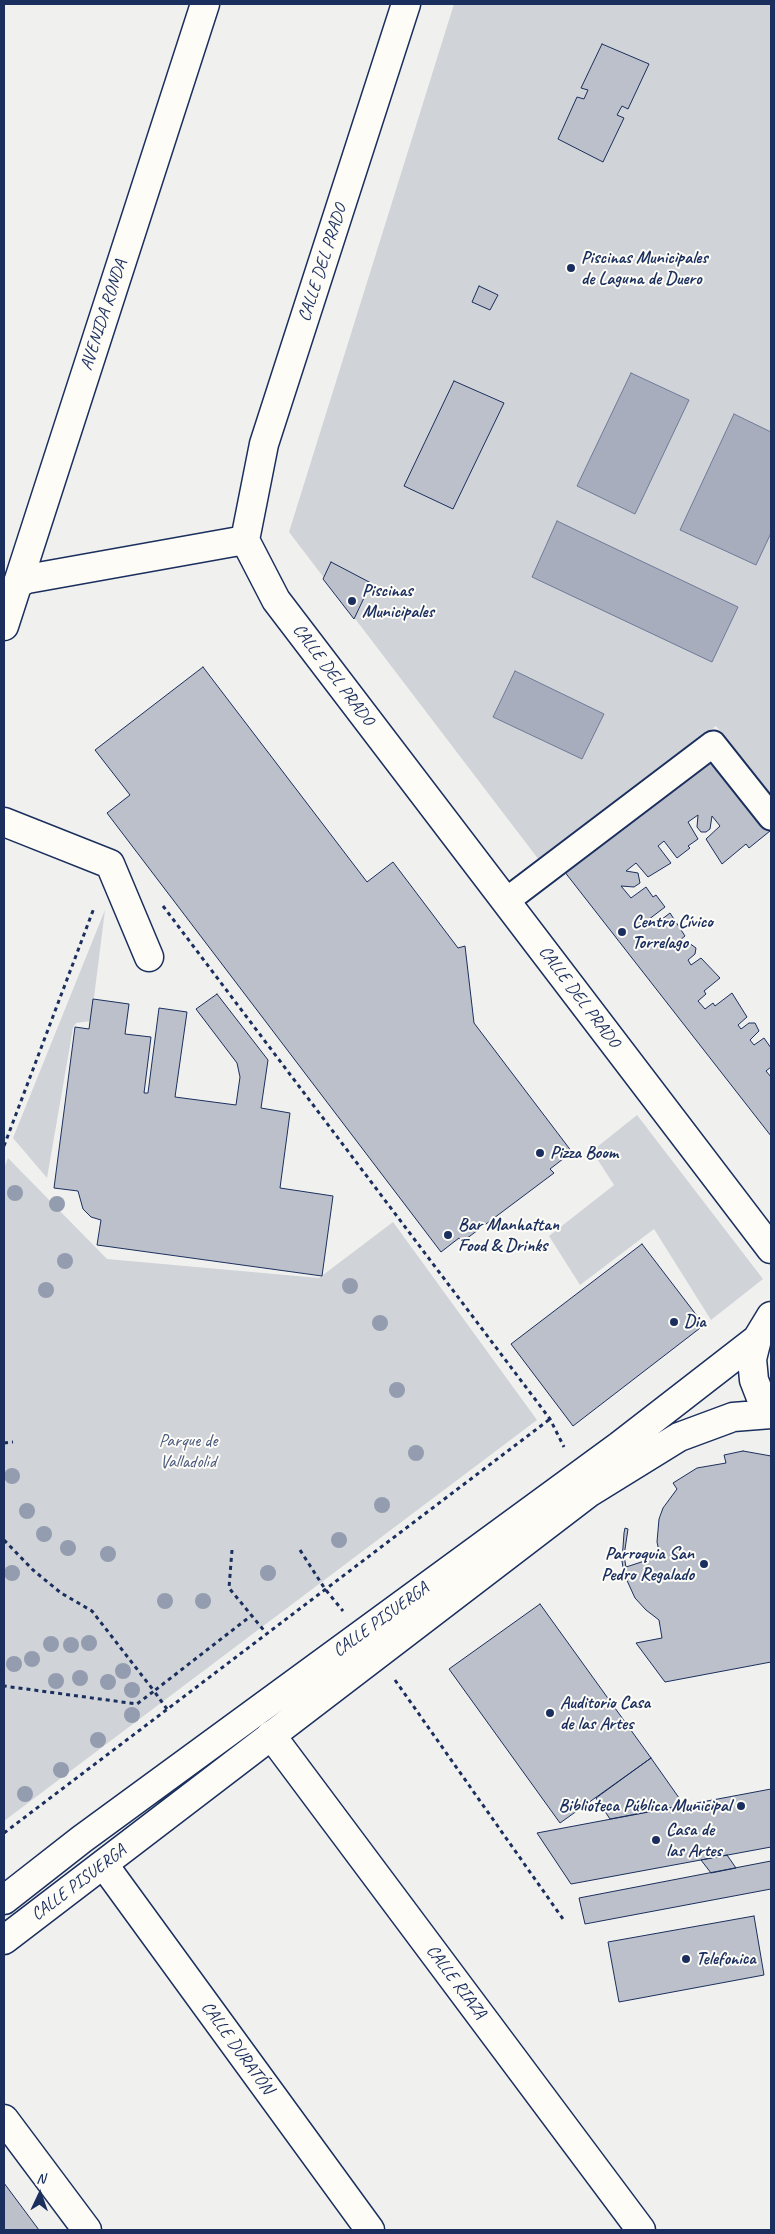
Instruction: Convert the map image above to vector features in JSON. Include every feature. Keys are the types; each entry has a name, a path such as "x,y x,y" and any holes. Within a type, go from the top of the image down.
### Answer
{"street":[{"name":"AVENIDA RONDA","path":"4,626 205,4"},
{"name":"CALLE DEL PRADO","path":"406,4 264,444 245,540 276,600 771,1249"},
{"path":"17,584 27,579 245,540"},
{"path":"506,901 713,744 771,817"},
{"path":"4,822 110,864 149,957"},
{"path":"771,1316 757,1339 752,1359 754,1380 761,1398 771,1413"},
{"name":"CALLE PISUERGA","path":"4,1940 271,1735 369,1644 578,1475 757,1339"},
{"name":"CALLE PISUERGA","path":"4,1900 90,1834 590,1492 679,1437 733,1417 771,1413"},
{"name":"CALLE RIAZA","path":"271,1735 641,2230"},
{"name":"CALLE DURATÓN","path":"104,1865 370,2230"},
{"path":"4,2119 87,2230"}],"path":[{"path":"4,1146 110,864"},
{"path":"161,903 550,1419 578,1475"},
{"path":"4,1833 550,1419"},
{"path":"4,1443 13,1442"},
{"path":"4,1540 33,1570 62,1593 92,1611 167,1709"},
{"path":"232,1550 229,1588 266,1633"},
{"path":"300,1550 325,1589 369,1644 563,1919"},
{"path":"4,1686 137,1704 252,1615"}],"green space":[{"name":"Piscinas Municipales de Laguna de Duero","path":"454,4 771,4 771,797 716,726 539,860 289,532"},
{"path":"105,910 91,1021 76,1023 73,1028 47,1178 13,1138"},
{"path":"637,1115 763,1279 711,1320 654,1229 580,1285 549,1236 614,1185 592,1151"},
{"name":"Parque de Valladolid","path":"8,1158 107,1259 319,1278 393,1222 537,1420 4,1821 4,1168"}],"water":[{"path":"631,373 689,400 635,514 577,486"},
{"path":"734,414 771,432 771,533 756,565 680,530"},
{"path":"557,521 738,607 712,662 532,577"},
{"path":"515,671 604,714 582,759 493,717"}],"building":[{"path":"602,44 649,64 628,109 622,106 617,115 624,118 603,162 558,139 577,97 584,99 588,90 581,88"},
{"path":"479,286 498,295 490,310 472,302"},
{"path":"454,381 504,403 453,509 404,486"},
{"name":"Piscinas Municipales","path":"331,562 371,583 354,619 323,579"},
{"path":"203,667 367,882 393,862 458,948 465,946 474,1023 572,1152 550,1169 554,1173 462,1242 459,1238 441,1252 107,813 130,795 95,750"},
{"path":"712,757 770,831 749,848 746,844 722,864 706,839 720,826 712,816 710,829 706,832 701,832 697,827 698,815 688,822 698,839 688,846 690,848 677,858 664,841 658,846 671,863 648,877 636,863 626,871 638,873 640,883 634,887 621,886 631,898 646,887 653,897 656,895 665,907 648,920 653,926 670,913 685,936 675,944 679,949 689,943 696,948 695,954 688,960 691,965 701,958 720,978 704,991 706,994 698,1001 705,1009 713,1003 715,1006 732,993 747,1017 738,1025 741,1029 749,1023 755,1023 759,1031 750,1040 754,1045 764,1038 771,1048 771,1067 766,1071 771,1077 771,1136 564,871"},
{"path":"217,994 268,1060 261,1108 290,1113 280,1188 333,1196 322,1276 97,1245 101,1220 91,1217 83,1209 78,1191 54,1188 75,1027 89,1029 93,999 129,1004 125,1034 151,1037 144,1093 148,1093 159,1008 187,1012 175,1097 236,1105 240,1077 237,1063 196,1009"},
{"path":"642,1244 704,1325 573,1426 511,1344"},
{"name":"Parroquia San Pedro Regalado","path":"743,1451 771,1456 771,1662 665,1682 636,1643 662,1638 659,1620 635,1598 624,1574 622,1561 625,1528 628,1529 624,1556 626,1567 660,1556 657,1542 659,1519 663,1508 677,1489 673,1483 697,1468 726,1463 724,1455"},
{"name":"Auditorio Casa de las Artes","path":"540,1604 651,1758 560,1823 449,1669"},
{"path":"651,1758 684,1805 610,1819 596,1798"},
{"name":"Casa de las Artes","path":"771,1789 771,1847 571,1884 537,1833"},
{"path":"727,1855 736,1868 711,1873 701,1860"},
{"path":"771,1861 771,1889 585,1924 579,1898"},
{"name":"Telefonica","path":"754,1916 764,1975 619,2002 608,1942"},
{"path":"4,2183 39,2230 4,2230"}],"place":[{"name":"Piscinas Municipales de Laguna de Duero","path":"571,268"},
{"name":"Piscinas Municipales","path":"352,601"},
{"name":"Centro Cívico Torrelago","path":"622,932"},
{"name":"Pizza Boom","path":"540,1153"},
{"name":"Bar Manhattan Food & Drinks","path":"448,1235"},
{"name":"Dia","path":"674,1322"},
{"name":"Parroquia San Pedro Regalado","path":"704,1564"},
{"name":"Auditorio Casa de las Artes","path":"550,1713"},
{"name":"Biblioteca Pública Municipal","path":"741,1806"},
{"name":"Casa de las Artes","path":"656,1840"},
{"name":"Telefonica","path":"686,1959"}]}
